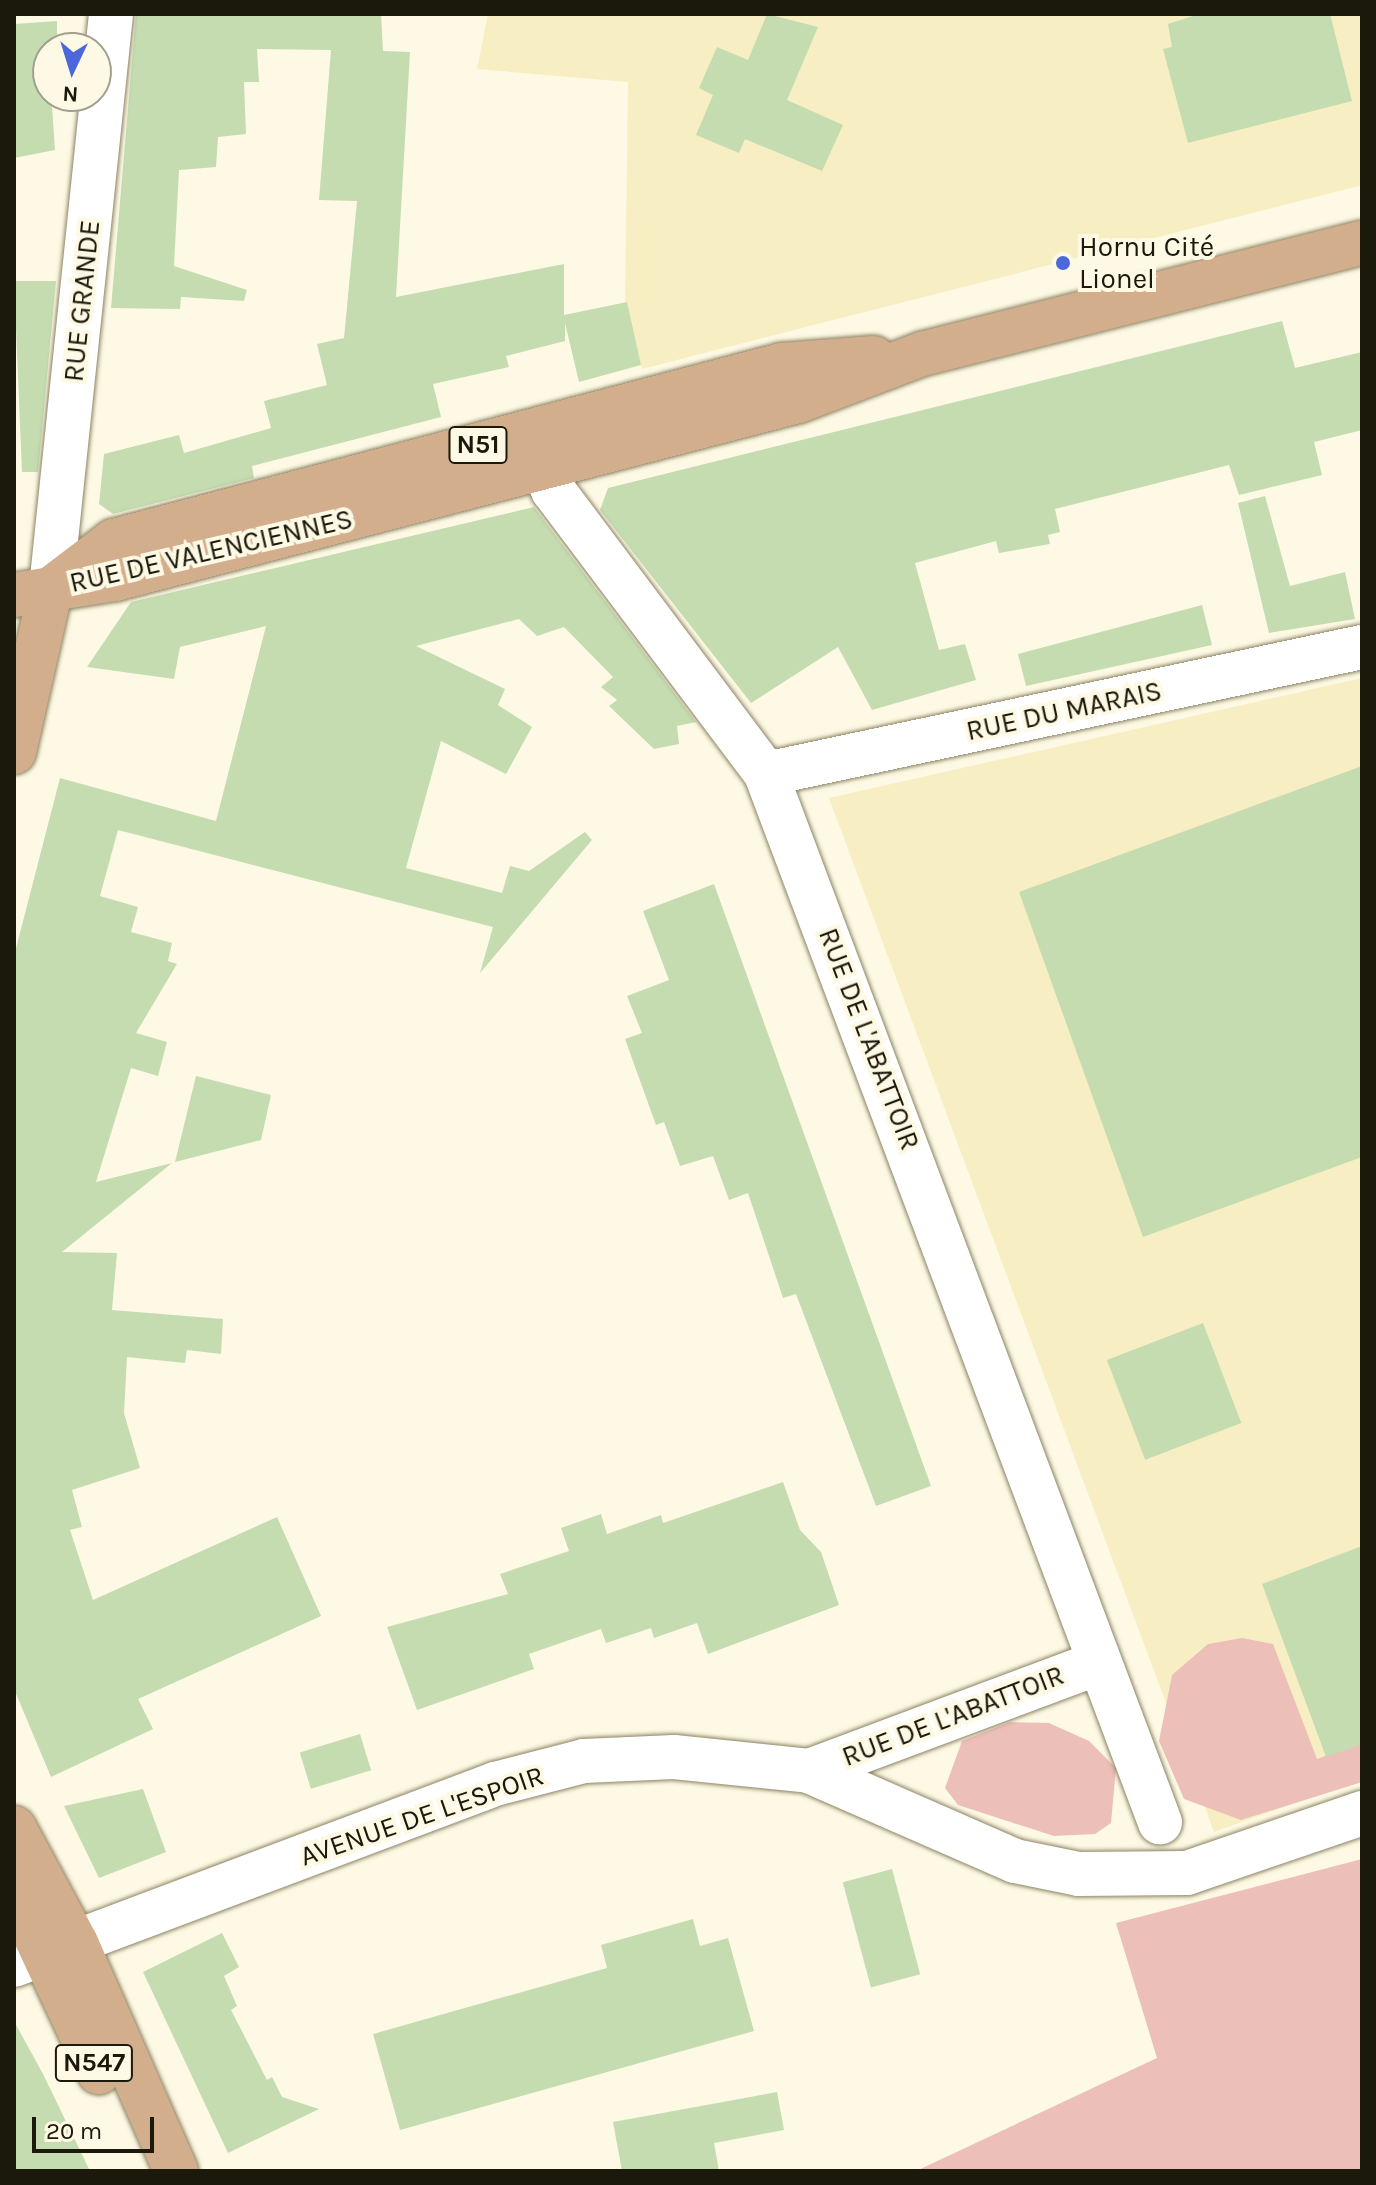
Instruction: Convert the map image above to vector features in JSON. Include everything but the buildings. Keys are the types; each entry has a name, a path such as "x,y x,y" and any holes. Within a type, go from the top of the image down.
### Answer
{"main road":[{"name":"RUE DE VALENCIENNES","path":"32,592 115,579 798,401 922,354 1362,243"},
{"name":"RUE DE VALENCIENNES","path":"32,592 114,541 782,365 922,354"},
{"path":"14,752 32,592"},
{"name":"N547","path":"14,1828 44,1954 176,2171"},
{"name":"N547","path":"14,1890 149,2171"}],"street":[{"name":"RUE GRANDE","path":"32,592 111,14"},
{"path":"544,467 574,442 670,412 695,388"},
{"name":"RUE DE L'ABATTOIR","path":"544,467 766,774 1160,1822"},
{"name":"RUE DU MARAIS","path":"766,774 1362,647"},
{"name":"RUE DE L'ABATTOIR","path":"809,1771 1098,1663"},
{"name":"AVENUE DE L'ESPOIR","path":"44,1954 495,1784 584,1761 674,1757 809,1771 1001,1856 1079,1874 1187,1873 1362,1813"}],"shaded area":[{"path":"488,14 1362,14 1362,185 642,369 625,306 628,82 477,69"},
{"path":"1362,678 1362,1779 1214,1832 829,798"},
{"path":"1242,1638 1273,1644 1317,1759 1362,1742 1362,1782 1241,1820 1184,1799 1159,1741 1172,1675 1208,1644"},
{"path":"1010,1722 1049,1723 1089,1741 1116,1768 1111,1823 1095,1834 1054,1836 958,1805 945,1788 962,1741"},
{"path":"1362,1859 1362,2171 916,2171 1157,2058 1116,1923"}],"place":[{"name":"Hornu Cité Lionel","path":"1063,263"}]}
